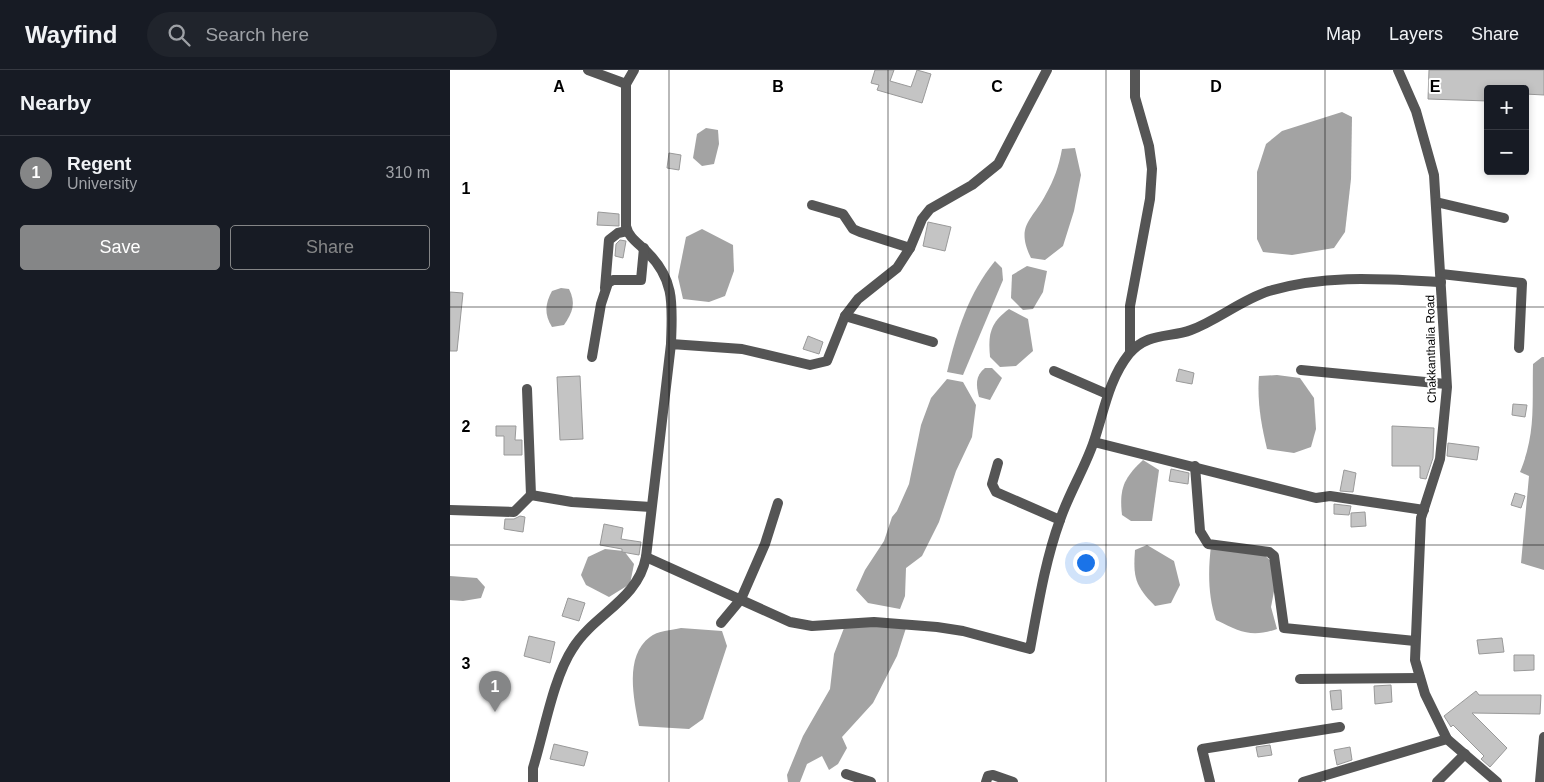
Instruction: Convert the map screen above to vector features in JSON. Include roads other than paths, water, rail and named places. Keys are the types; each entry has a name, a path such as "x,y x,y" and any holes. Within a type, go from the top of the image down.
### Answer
{"street":[{"path":"588,70 626,84"},
{"path":"533,782 533,768 567,659 579,640 624,598 634,586 642,575 646,557 671,344 672,305 670,286 665,273 627,231 626,84 634,70"},
{"path":"671,344 742,349 810,365 827,361 831,355 844,316 858,299 897,268 910,248 922,219 930,209 972,185 998,164 1047,70"},
{"path":"646,557 790,622 812,626 874,622 937,627 1030,649 1050,550 1060,520 1094,442 1107,394 1130,352 1130,306 1150,199 1152,169 1149,146 1135,97 1134,70"},
{"name":"Chakkanthalia Road","path":"1398,70 1416,111 1434,175 1446,384 1440,459 1421,518 1415,660 1425,694 1448,739 1497,782"},
{"path":"1436,202 1504,218"},
{"path":"812,205 843,214 854,229 860,232 910,248"},
{"path":"592,357 605,288 609,240 618,233 627,231"},
{"path":"605,288 608,282 613,280 641,280 644,248"},
{"path":"1130,352 1158,335 1191,330 1228,310 1268,292 1310,282 1356,277 1441,278 1522,283 1519,348"},
{"path":"844,316 933,342"},
{"path":"1302,370 1446,384"},
{"path":"1054,371 1107,394"},
{"path":"450,510 514,512 531,495 527,389"},
{"path":"1094,442 1316,498 1330,496 1424,510"},
{"path":"998,463 992,484 996,492 1060,520"},
{"path":"1195,466 1200,531 1203,539 1208,544 1269,552 1274,556 1284,628 1415,641"},
{"path":"531,495 572,502 651,507"},
{"path":"721,622 741,599 765,544 778,503"},
{"path":"1300,679 1420,678"},
{"path":"1210,782 1202,749 1340,727"},
{"path":"1303,782 1325,779 1448,739"},
{"path":"1540,782 1544,744"},
{"path":"1437,782 1465,754"},
{"path":"846,774 871,782"},
{"path":"986,782 988,776 993,775 1012,782"}],"place":[{"name":"Regent","path":"495,712"}]}
